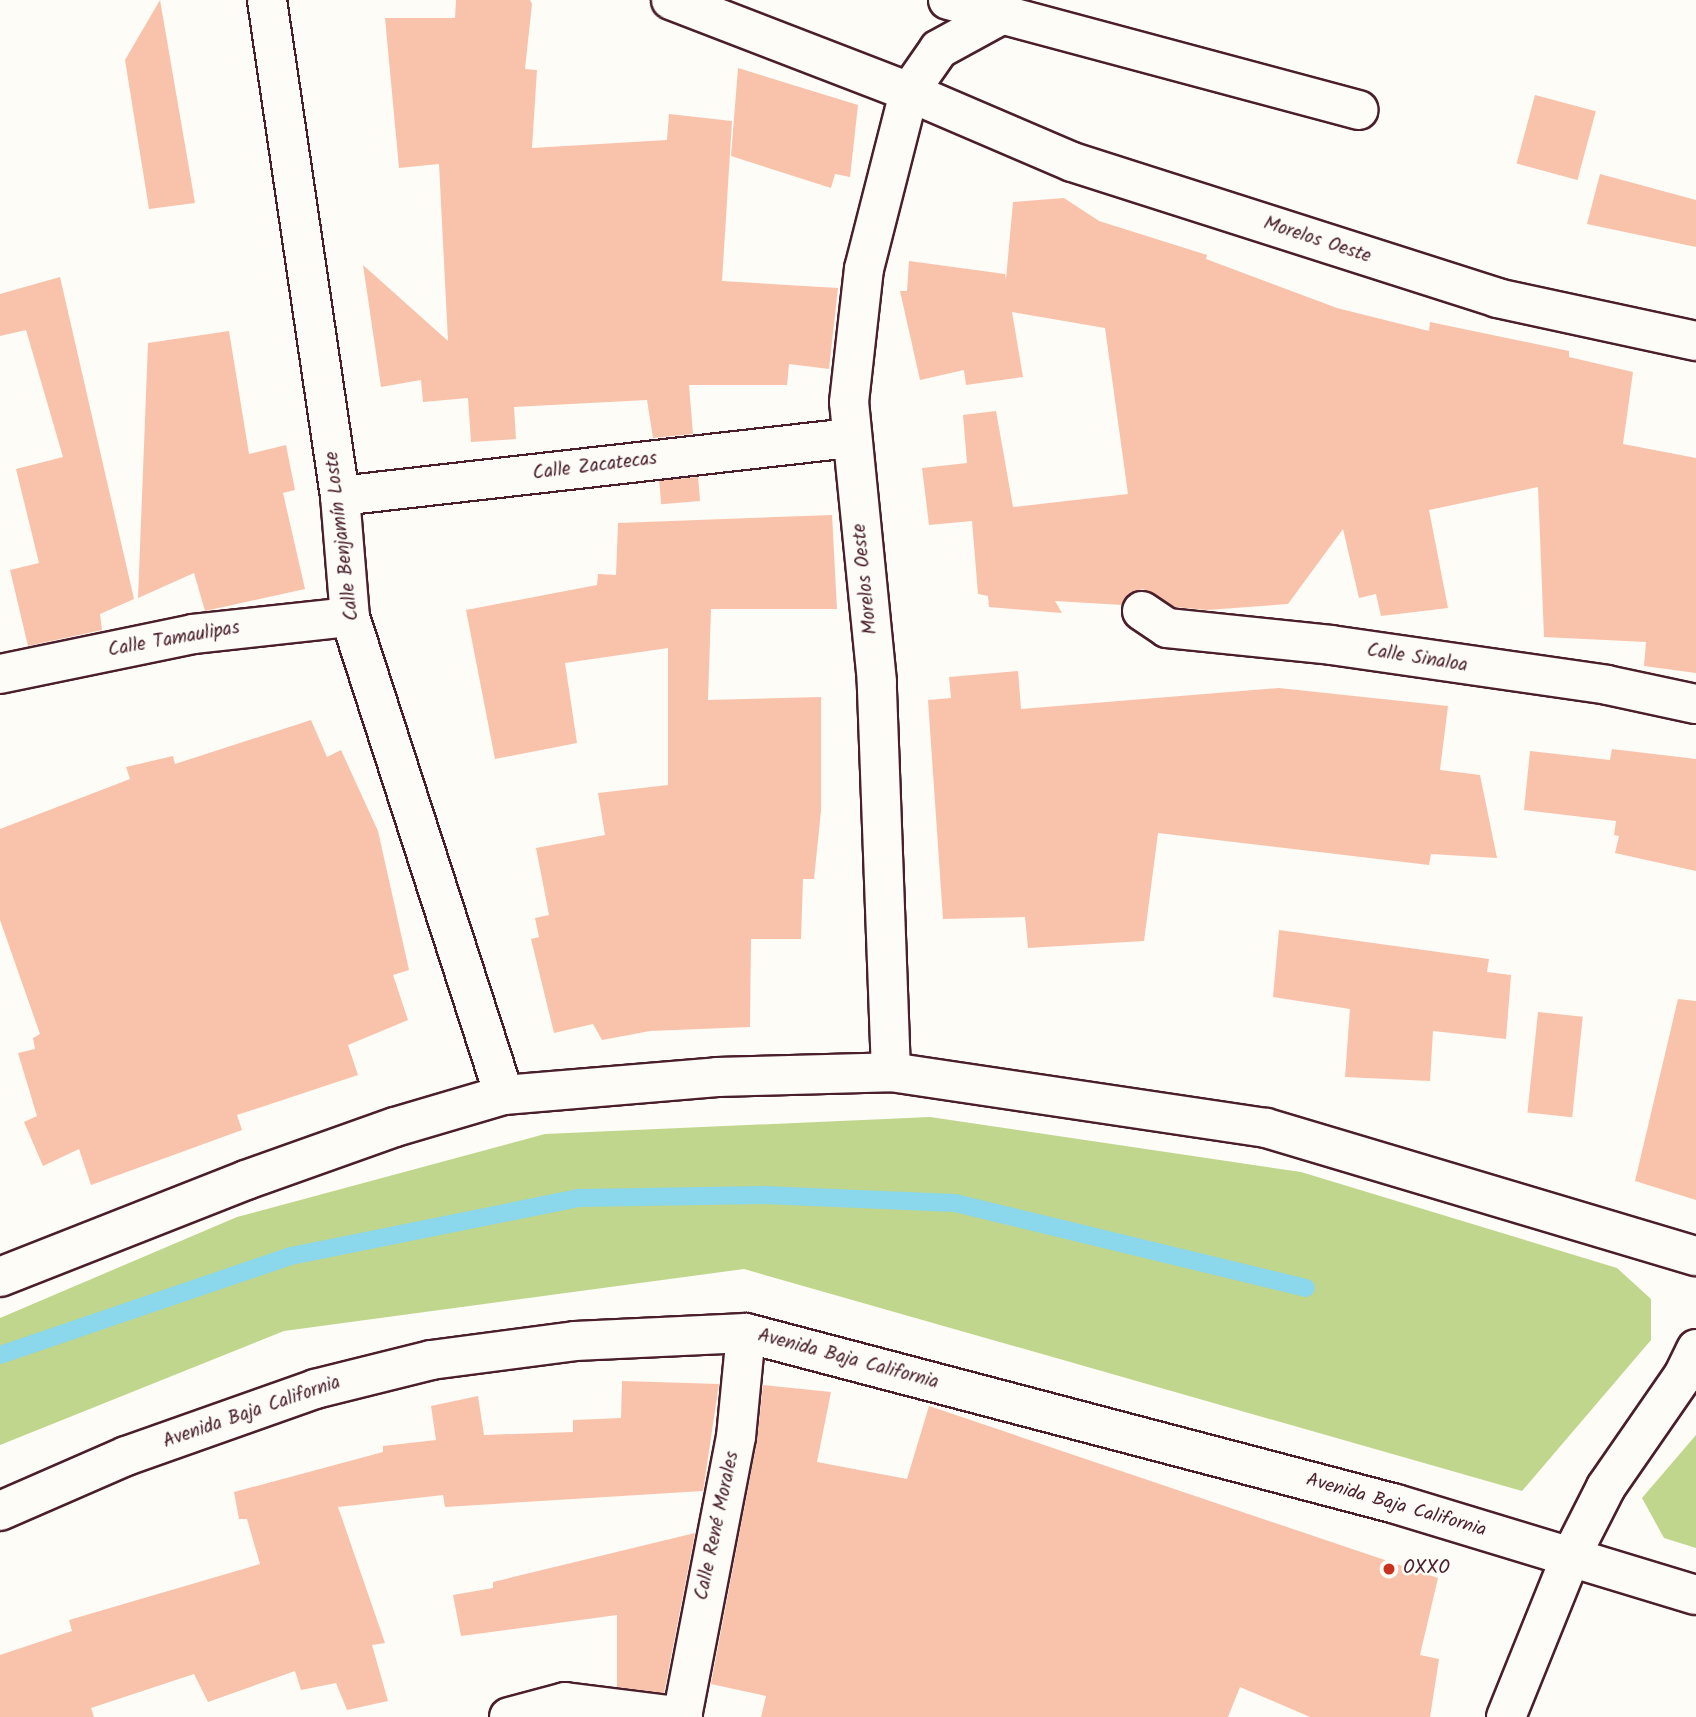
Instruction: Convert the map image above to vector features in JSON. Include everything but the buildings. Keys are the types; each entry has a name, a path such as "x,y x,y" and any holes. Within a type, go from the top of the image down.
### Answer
{"street":[{"name":"Calle Benjamín Loste","path":"267,0 340,496 350,617 504,1095"},
{"name":"Morelos Oeste","path":"671,0 909,92 1072,162 1497,298 1696,341"},
{"path":"948,0 1359,110"},
{"path":"909,92 939,49 1003,15"},
{"name":"Morelos Oeste","path":"891,1072 877,682 850,438 849,402 864,269 909,92"},
{"name":"Calle Zacatecas","path":"340,496 850,438"},
{"name":"Calle Sinaloa","path":"1142,611 1167,628 1332,645 1607,685 1696,704"},
{"name":"Calle Tamaulipas","path":"0,674 193,634 350,617"},
{"path":"0,1277 246,1180 395,1127 504,1095 717,1076 891,1072 1266,1128 1696,1256"},
{"name":"Avenida Baja California","path":"0,1511 127,1456 315,1389 431,1360 575,1341 746,1334 1396,1504 1696,1595"},
{"name":"Calle René Morales","path":"682,1717 736,1437 746,1334"},
{"path":"1506,1717 1571,1556 1606,1487 1683,1376 1696,1349"},
{"path":"509,1717 565,1702 682,1717"}],"green space":[{"path":"930,1117 1301,1172 1617,1268 1651,1299 1651,1340 1522,1491 744,1269 284,1331 0,1445 0,1318 237,1217 545,1134"},
{"path":"1696,1435 1696,1548 1664,1538 1642,1498"}],"waterway":[{"path":"0,1355 291,1256 579,1198 764,1195 955,1203 1306,1288"}],"place":[{"name":"OXXO","path":"1389,1569"}]}
